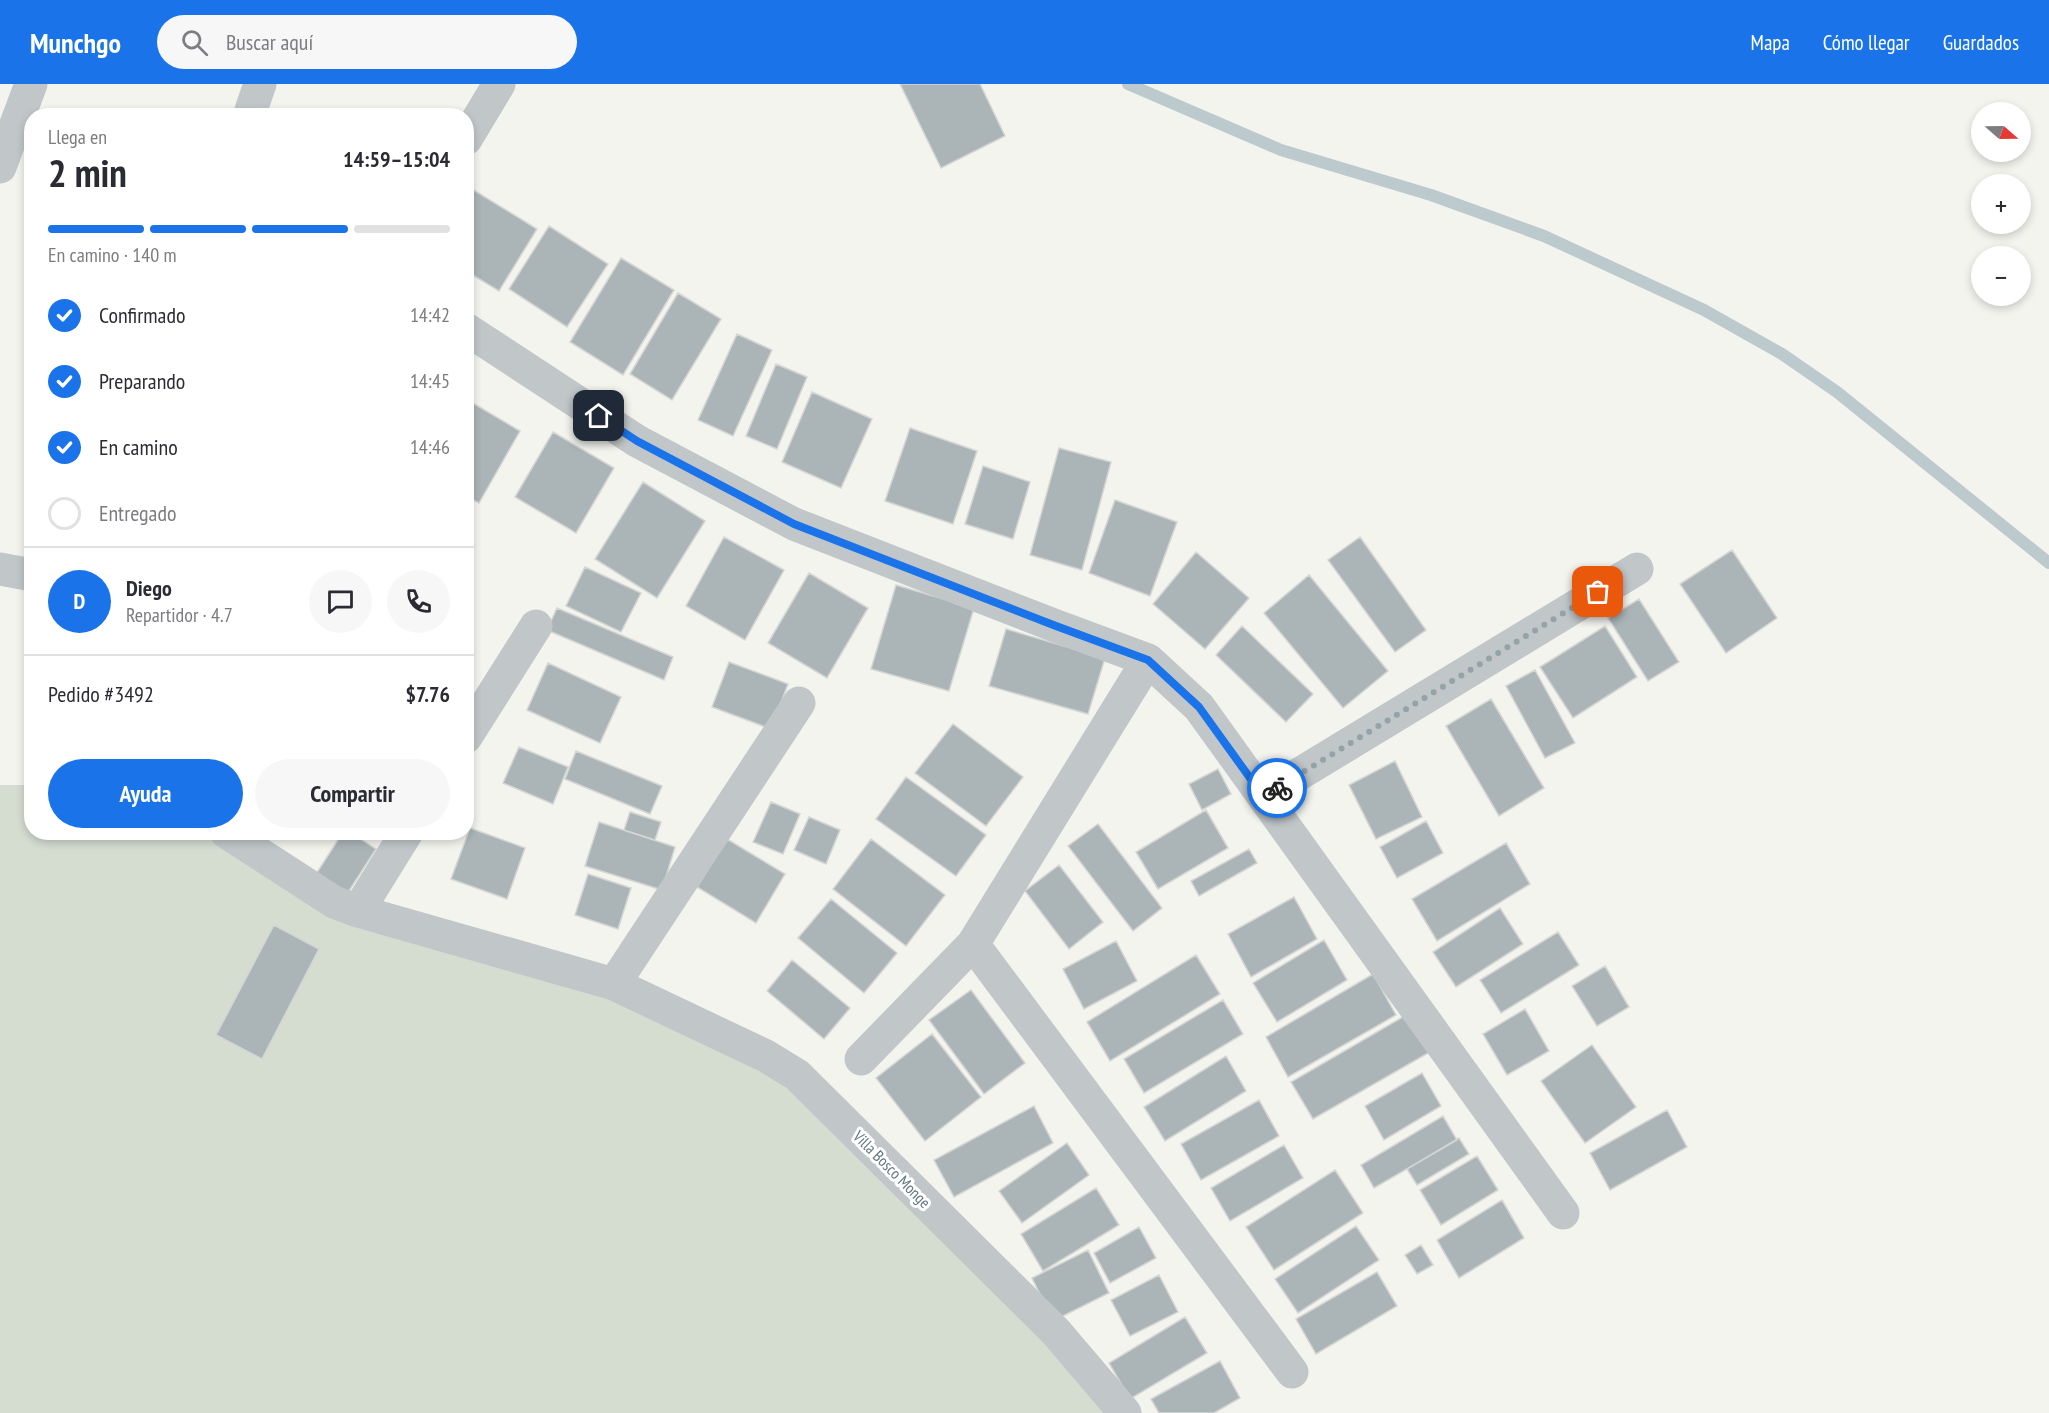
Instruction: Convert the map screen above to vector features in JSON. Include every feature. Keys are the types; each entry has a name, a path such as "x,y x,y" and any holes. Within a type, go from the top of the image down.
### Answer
{"street":[{"path":"0,167 32,84"},
{"path":"252,108 260,84"},
{"path":"474,126 499,84"},
{"path":"474,334 637,441 794,524 1148,660 1199,707 1563,1213"},
{"path":"0,569 24,574"},
{"path":"1263,796 1637,569"},
{"path":"474,724 536,626"},
{"path":"861,1059 973,944 1148,660"},
{"path":"614,984 800,703"},
{"name":"Villa Bosco Monge","path":"238,840 334,902 358,911 614,984 766,1056 797,1075 1056,1332 1125,1413"},
{"path":"358,911 402,840"},
{"path":"973,944 1292,1372"}],"shaded area":[{"path":"0,785 24,785 24,840 231,840 346,918 611,991 822,1105 1118,1413 0,1413"}],"building":[{"path":"900,84 980,84 1005,136 941,168"},
{"path":"474,190 537,229 499,291 474,276"},
{"path":"549,226 608,264 567,327 509,289"},
{"path":"621,258 674,290 623,375 570,342"},
{"path":"678,293 721,319 672,400 630,374"},
{"path":"737,334 772,350 733,436 698,420"},
{"path":"776,364 807,377 777,449 746,436"},
{"path":"812,392 872,419 841,488 782,462"},
{"path":"474,404 520,431 479,503 474,500"},
{"path":"910,428 977,451 953,524 885,501"},
{"path":"553,432 614,468 576,533 515,497"},
{"path":"1059,448 1111,462 1082,570 1030,555"},
{"path":"983,466 1030,482 1013,539 965,524"},
{"path":"643,482 705,521 657,598 595,559"},
{"path":"1115,500 1177,522 1150,596 1089,573"},
{"path":"724,537 784,570 745,640 686,606"},
{"path":"1360,537 1426,630 1395,652 1328,560"},
{"path":"1732,550 1777,618 1726,653 1680,584"},
{"path":"1196,552 1249,598 1205,649 1153,604"},
{"path":"585,567 641,593 621,632 566,606"},
{"path":"809,573 868,608 827,678 768,643"},
{"path":"1309,575 1388,671 1343,708 1264,613"},
{"path":"896,585 974,608 949,691 871,669"},
{"path":"1639,599 1679,662 1648,681 1608,618"},
{"path":"557,608 673,657 664,680 547,630"},
{"path":"1242,626 1313,694 1286,722 1216,655"},
{"path":"1605,626 1637,677 1573,718 1540,667"},
{"path":"1006,629 1105,658 1088,714 989,686"},
{"path":"729,662 788,684 771,729 712,707"},
{"path":"548,663 621,697 600,743 527,710"},
{"path":"1535,670 1575,743 1545,758 1506,686"},
{"path":"1491,699 1544,788 1499,816 1446,726"},
{"path":"953,724 1023,777 986,826 915,773"},
{"path":"519,747 568,767 553,804 503,783"},
{"path":"576,751 662,786 650,814 565,779"},
{"path":"1395,761 1422,817 1376,839 1349,785"},
{"path":"1218,769 1231,794 1202,810 1189,784"},
{"path":"906,777 986,835 956,876 876,819"},
{"path":"771,802 800,814 783,854 753,842"},
{"path":"1206,810 1228,848 1158,889 1136,852"},
{"path":"630,812 661,822 655,840 624,830"},
{"path":"809,817 840,830 826,864 794,850"},
{"path":"1426,821 1443,853 1397,878 1380,847"},
{"path":"599,822 675,847 662,890 585,866"},
{"path":"1098,824 1162,908 1133,931 1068,846"},
{"path":"474,829 525,848 507,899 451,879 466,840 474,840"},
{"path":"727,839 785,874 756,923 697,887"},
{"path":"871,839 945,895 906,946 833,889"},
{"path":"338,840 362,840 376,849 347,894 316,874"},
{"path":"1506,843 1530,884 1437,941 1412,899"},
{"path":"1249,849 1257,863 1199,896 1191,881"},
{"path":"1059,865 1103,922 1069,949 1025,891"},
{"path":"588,874 631,888 618,929 575,915"},
{"path":"1294,897 1317,939 1251,977 1228,934"},
{"path":"831,899 897,953 864,993 798,938"},
{"path":"1500,908 1523,944 1456,987 1433,952"},
{"path":"274,925 319,949 262,1059 216,1035"},
{"path":"1558,932 1579,965 1501,1013 1480,980"},
{"path":"1324,940 1347,980 1277,1022 1253,983"},
{"path":"1116,941 1137,981 1084,1009 1063,969"},
{"path":"1196,955 1220,994 1110,1061 1087,1022"},
{"path":"792,960 850,1008 824,1039 767,991"},
{"path":"1605,966 1629,1007 1597,1026 1572,986"},
{"path":"1373,974 1396,1015 1288,1077 1266,1037"},
{"path":"971,990 1025,1063 984,1094 929,1020"},
{"path":"1223,1000 1243,1034 1144,1093 1124,1059"},
{"path":"1525,1009 1549,1051 1507,1075 1483,1034"},
{"path":"1408,1014 1430,1052 1313,1119 1291,1082"},
{"path":"932,1034 981,1097 925,1141 876,1078"},
{"path":"1592,1045 1636,1107 1585,1143 1541,1081"},
{"path":"1226,1056 1246,1091 1165,1141 1144,1107"},
{"path":"1422,1073 1441,1106 1384,1140 1365,1106"},
{"path":"1259,1100 1279,1136 1201,1180 1181,1144"},
{"path":"1034,1106 1053,1143 954,1197 934,1160"},
{"path":"1667,1110 1687,1147 1610,1190 1590,1153"},
{"path":"1443,1116 1457,1140 1374,1188 1361,1165"},
{"path":"1459,1138 1469,1154 1417,1185 1407,1169"},
{"path":"1067,1143 1089,1175 1022,1223 999,1191"},
{"path":"1284,1145 1303,1178 1230,1221 1211,1188"},
{"path":"1477,1156 1498,1190 1441,1225 1420,1190"},
{"path":"1335,1170 1363,1213 1274,1270 1246,1227"},
{"path":"1096,1188 1119,1225 1043,1271 1021,1234"},
{"path":"1502,1200 1524,1238 1459,1278 1437,1240"},
{"path":"1356,1226 1379,1260 1298,1313 1275,1279"},
{"path":"1139,1227 1156,1258 1110,1283 1094,1253"},
{"path":"1421,1245 1433,1265 1417,1274 1405,1255"},
{"path":"1088,1250 1109,1293 1053,1321 1032,1278"},
{"path":"1377,1272 1397,1306 1316,1354 1296,1319"},
{"path":"1159,1275 1178,1312 1130,1336 1111,1300"},
{"path":"1185,1317 1207,1353 1130,1399 1109,1363"},
{"path":"1220,1361 1240,1398 1214,1413 1159,1413 1151,1399"}],"waterway":[{"path":"1128,84 1281,150 1431,195 1544,236 1704,310 1782,354 1837,392 2049,563"}],"way so far":[{"path":"1277,788 1598,592"}],"route":[{"path":"599,416 637,441 794,524 1148,660 1199,707 1263,796 1277,788"}]}
